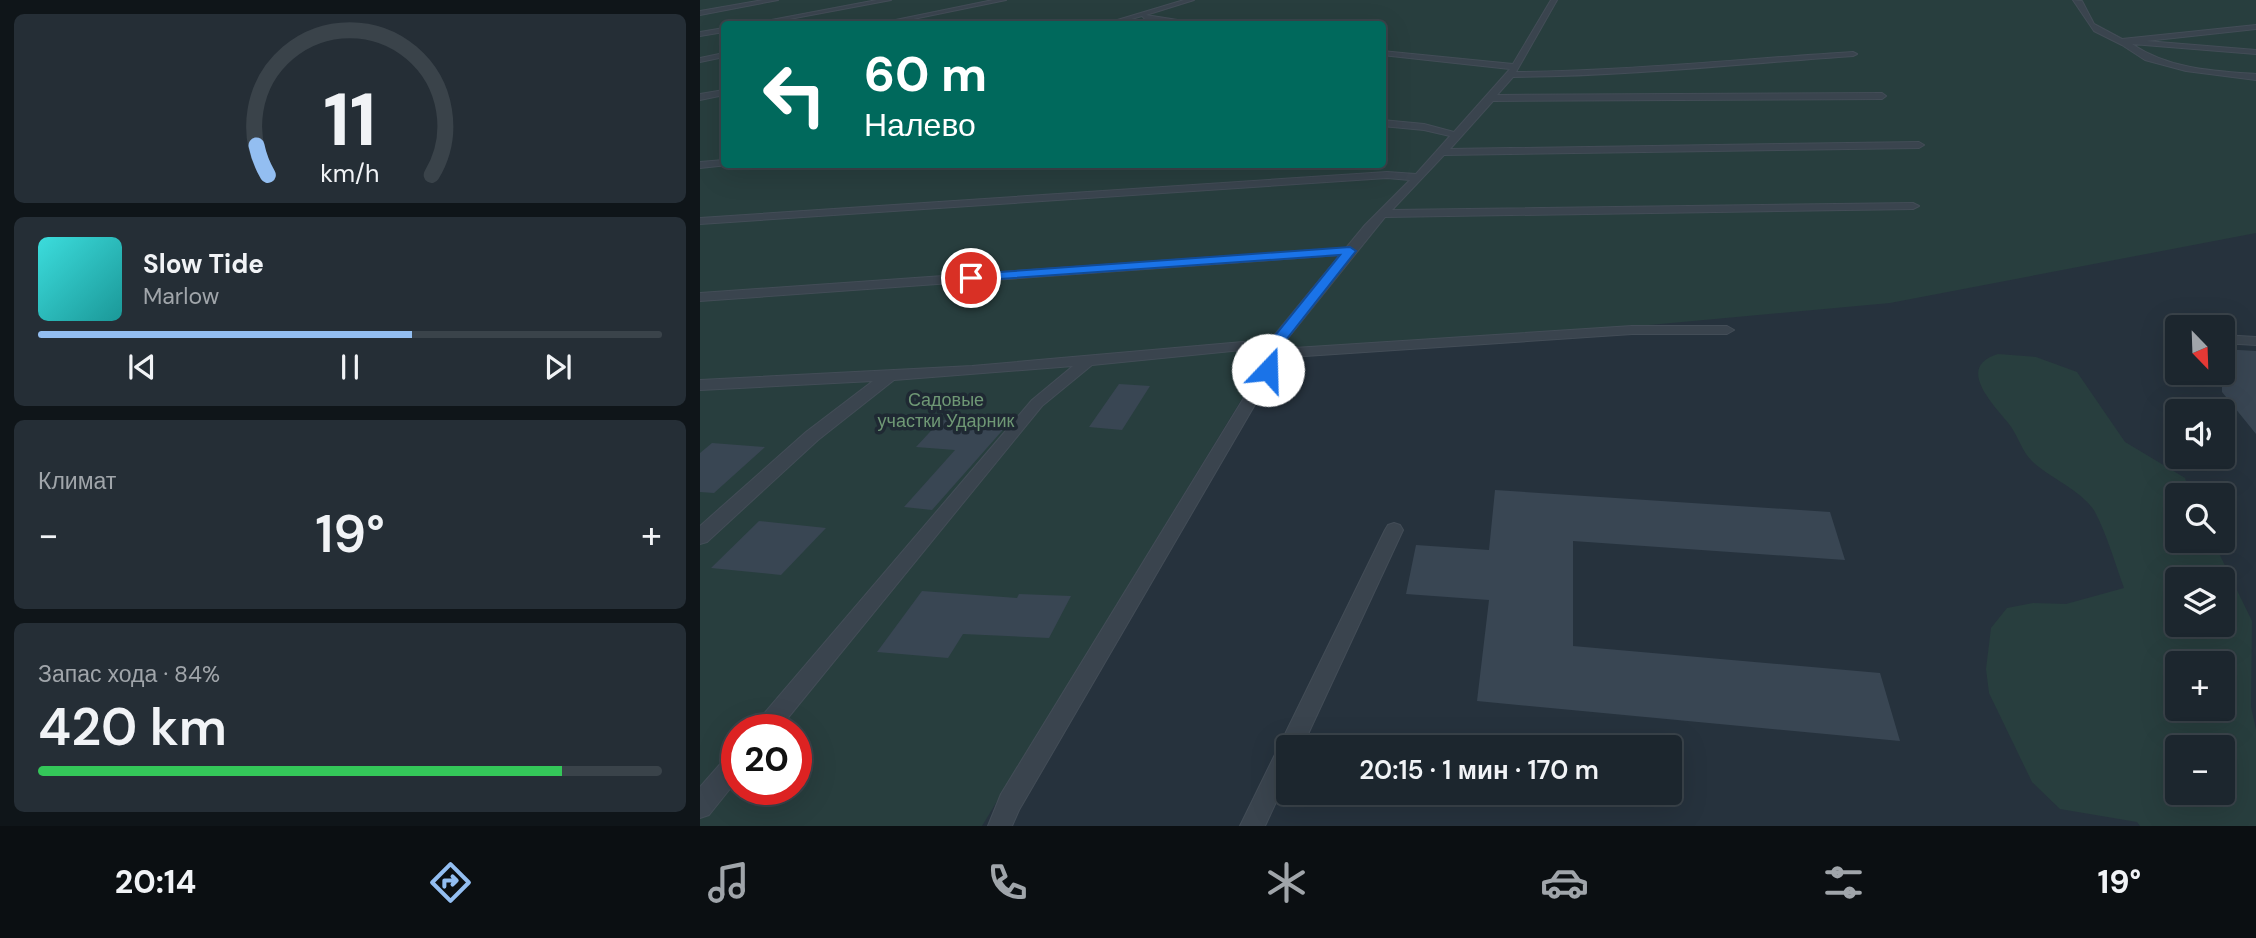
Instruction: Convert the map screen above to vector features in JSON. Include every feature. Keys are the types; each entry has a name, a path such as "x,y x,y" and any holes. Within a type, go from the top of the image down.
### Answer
{"lane":[{"path":"700,13 775,0"},
{"path":"771,21 888,0"},
{"path":"895,21 1003,0"},
{"path":"1120,21 1191,0"},
{"path":"1000,826 1010,802 1268,370 1267,354 1382,214 1442,152 1513,71 1554,0"},
{"path":"2077,0 2082,13 2096,32 2122,41 2148,57 2196,71 2256,77"},
{"path":"1139,16 1171,21"},
{"path":"2122,41 2256,27"},
{"path":"700,34 721,30"},
{"path":"2122,41 2256,52"},
{"path":"1386,54 1513,71 1587,75 1853,54"},
{"path":"700,60 721,56"},
{"path":"700,97 721,94"},
{"path":"1490,99 1882,96"},
{"path":"1386,122 1424,127 1456,135"},
{"path":"1442,152 1919,145"},
{"path":"700,165 721,163"},
{"path":"700,221 1387,175 1418,177"},
{"path":"1382,214 1913,206"},
{"path":"700,297 1350,251"},
{"path":"700,385 888,377 1086,363 1243,346 1267,354 1632,330 1727,330"},
{"path":"2235,340 2256,341"},
{"path":"777,714 1037,403 1086,363"},
{"path":"700,537 812,436 888,377"},
{"path":"1296,735 1394,530"},
{"path":"1252,826 1276,776"},
{"path":"700,806 721,781"}],"green space":[{"name":"Садовые участки Ударник","path":"700,0 2256,0 2256,233 1890,303 1606,329 1271,351 982,826 700,826"},
{"path":"1998,354 2036,357 2077,372 2125,442 2165,466 2165,469 2185,478 2187,483 2165,483 2165,553 2219,553 2226,567 2165,567 2165,637 2235,637 2235,586 2252,621 2251,707 2256,729 2256,826 2140,826 2137,822 2060,809 2032,782 1989,693 1986,669 1991,628 2007,608 2033,603 2066,604 2124,588 2107,540 2090,504 2029,457 2012,428 1981,386 1979,368 1985,360"}],"building":[{"path":"2235,350 2256,351 2256,434 2235,408 2235,399 2228,399 2222,392 2222,385 2235,385"},
{"path":"1119,384 1150,386 1122,430 1089,427"},
{"path":"941,420 1009,423 932,510 904,507 955,450 916,447"},
{"path":"712,443 765,447 714,493 700,492 700,453"},
{"path":"1495,490 1830,512 1845,560 1573,541 1573,646 1880,673 1900,741 1477,701 1489,600 1406,594 1416,545 1489,550"},
{"path":"759,521 826,528 781,575 711,568"},
{"path":"922,591 1017,598 1019,594 1071,596 1049,638 963,634 948,658 877,652"}],"route":[{"path":"971,278 1350,251 1267,354 1268,370"}]}
